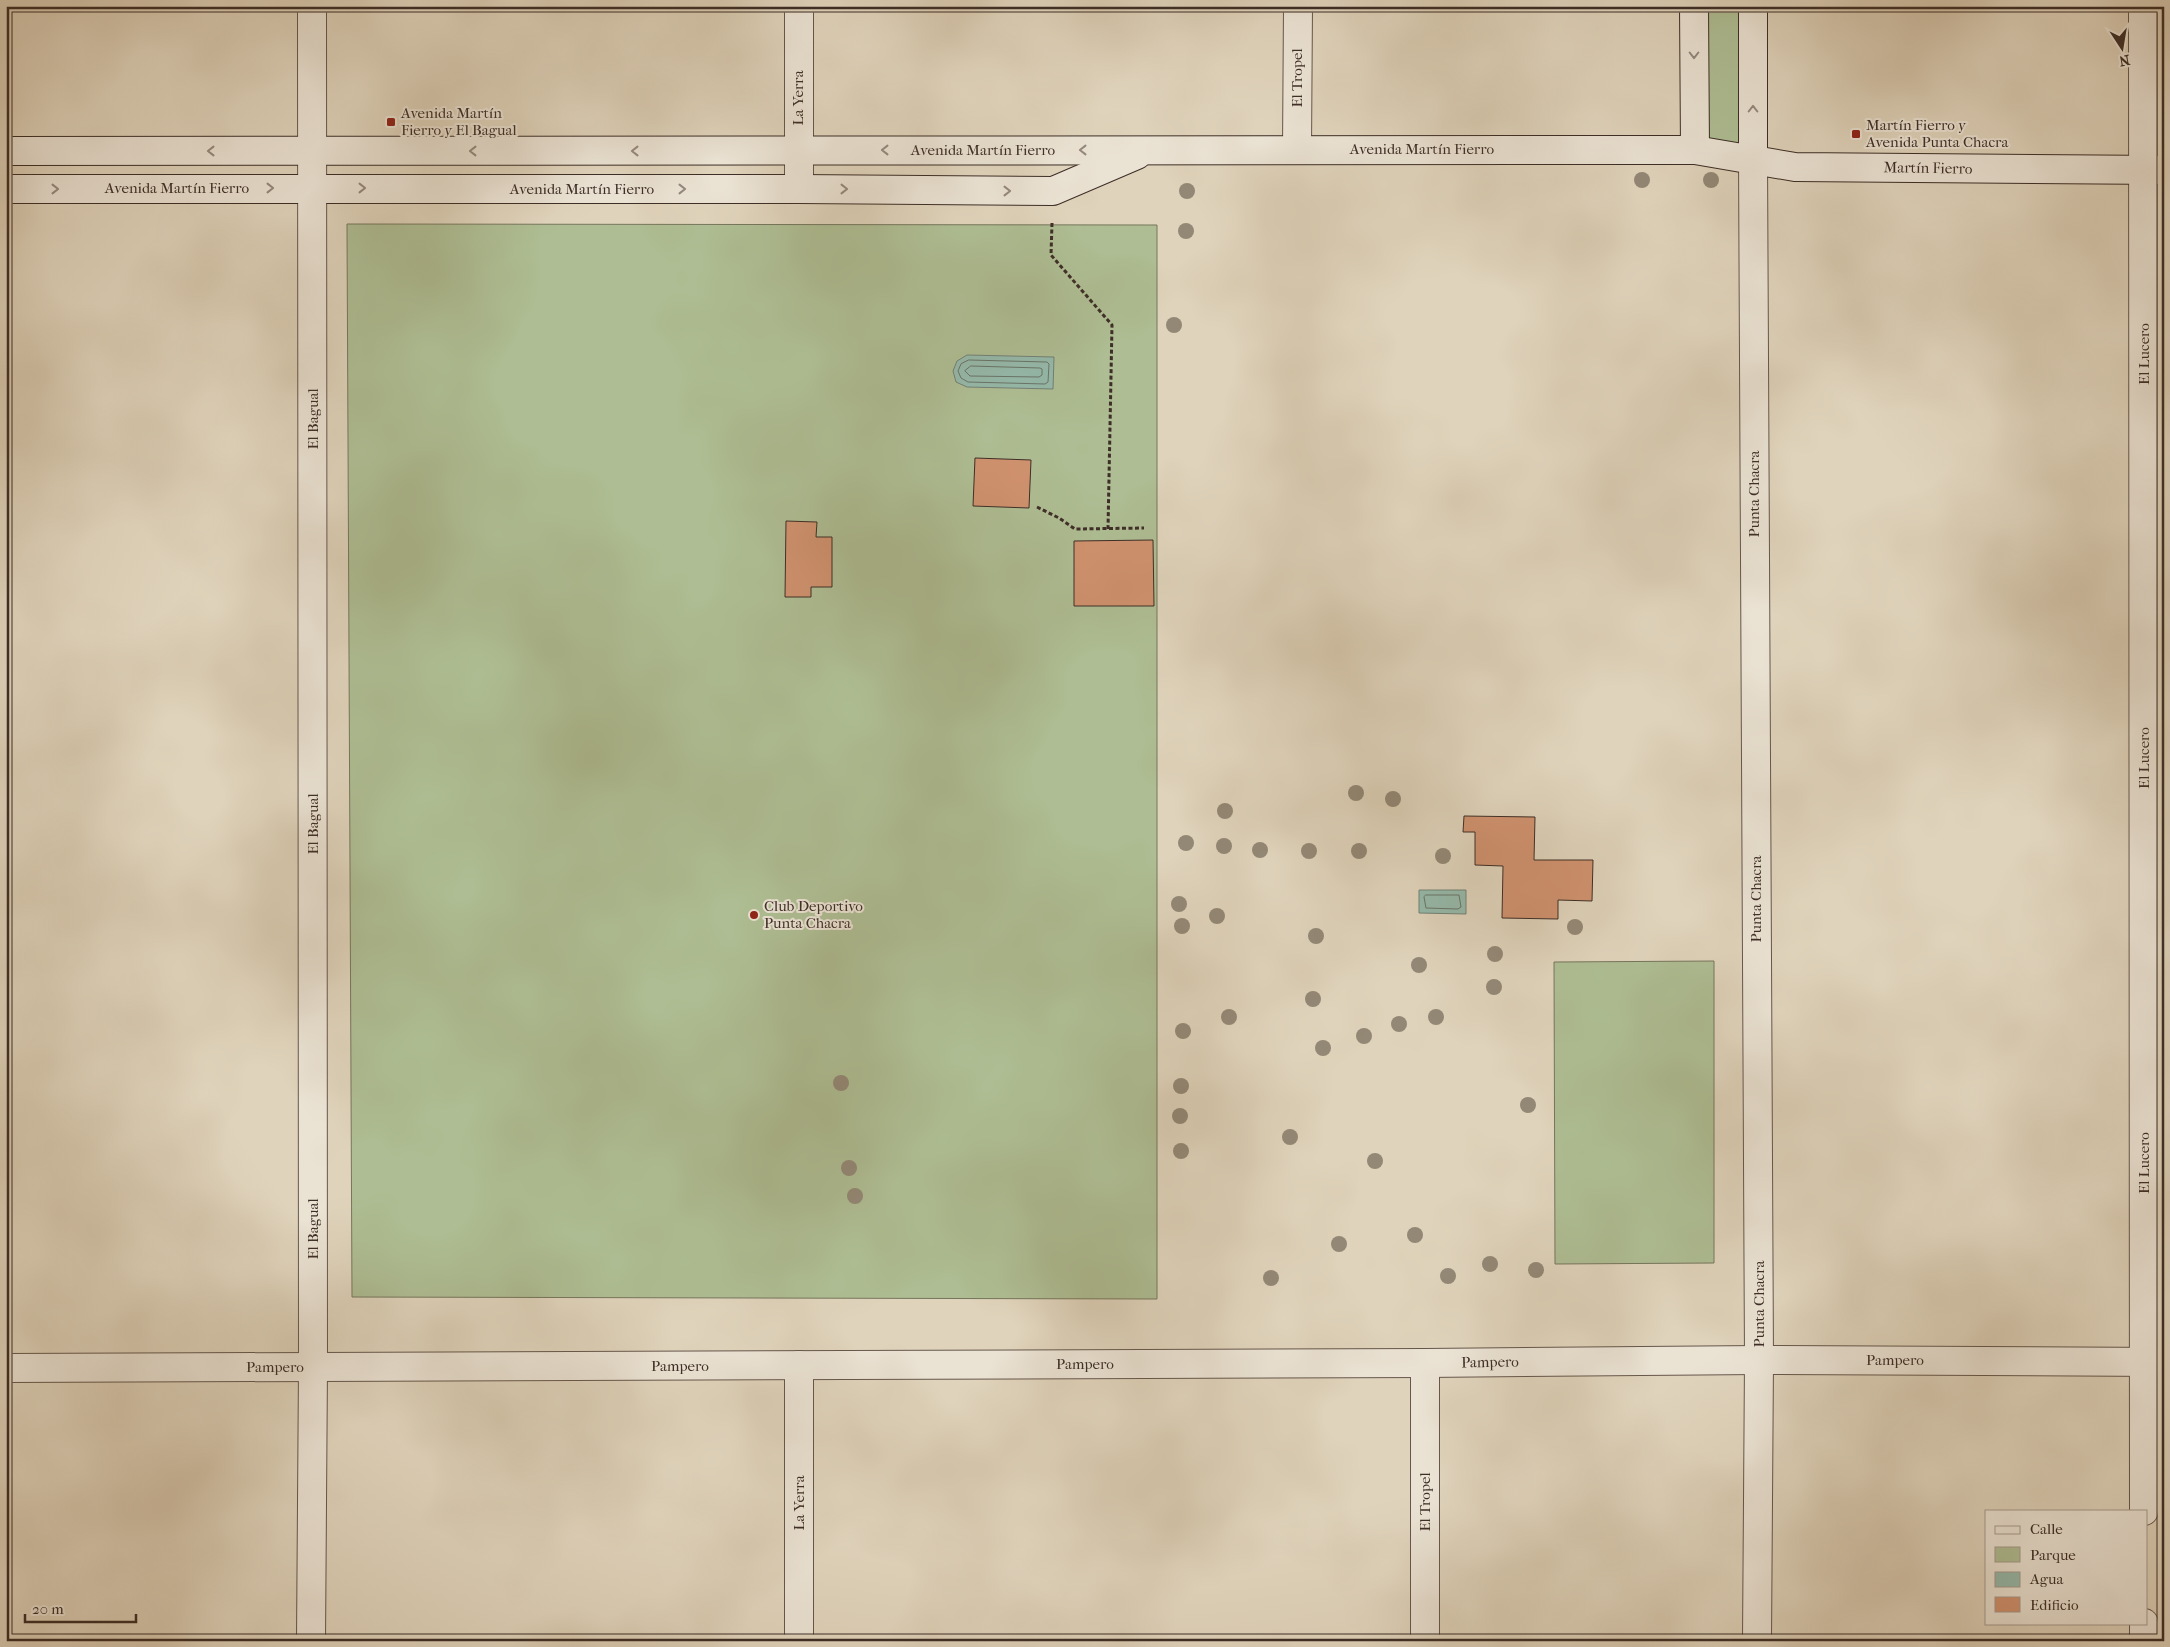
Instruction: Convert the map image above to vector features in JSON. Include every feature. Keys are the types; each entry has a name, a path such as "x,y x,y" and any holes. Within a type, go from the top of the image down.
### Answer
{"street":[{"name":"El Bagual","path":"311,1641 313,1367 312,6"},
{"name":"La Yerra","path":"798,189 799,6"},
{"name":"El Tropel","path":"1297,149 1298,6"},
{"path":"1694,6 1695,150"},
{"name":"Punta Chacra","path":"1753,6 1759,1360 1757,1641"},
{"name":"El Lucero","path":"2143,6 2154,170 2154,1362 2144,1510"},
{"name":"Avenida Martín Fierro","path":"6,189 313,188 1053,191 1149,150"},
{"name":"Avenida Martín Fierro","path":"6,151 1695,150"},
{"name":"Martín Fierro","path":"1695,150 1753,158 1795,167 2154,170"},
{"name":"Pampero","path":"6,1368 1759,1360 2154,1362"},
{"name":"El Tropel","path":"1425,1363 1425,1641"},
{"name":"La Yerra","path":"799,1365 799,1641"},
{"path":"2144,1624 2144,1641"}],"path":[{"path":"1052,225 1051,255 1112,324 1108,529"},
{"path":"1037,507 1059,518 1074,529 1144,528"}],"green space":[{"path":"1694,6 1753,6 1753,158 1695,150"},
{"name":"Club Deportivo Punta Chacra","path":"347,224 1157,225 1157,1299 352,1297"},
{"path":"1714,961 1714,1263 1555,1264 1554,962"}],"water":[{"path":"967,355 1054,357 1053,389 967,387 956,382 953,371 957,361"},
{"path":"1419,890 1466,890 1466,914 1419,913"}],"building":[{"path":"975,458 1031,460 1029,508 973,506"},
{"path":"786,521 817,522 816,537 832,537 832,587 811,587 811,597 785,597"},
{"path":"1153,540 1154,606 1074,606 1074,541"},
{"path":"1464,816 1535,817 1534,860 1593,860 1592,901 1558,900 1558,919 1502,918 1503,866 1475,865 1475,832 1463,832"}],"place":[{"name":"Avenida Martín Fierro y El Bagual","path":"391,122"},
{"name":"Martín Fierro y Avenida Punta Chacra","path":"1856,134"},
{"name":"Club Deportivo Punta Chacra","path":"754,915"}]}
